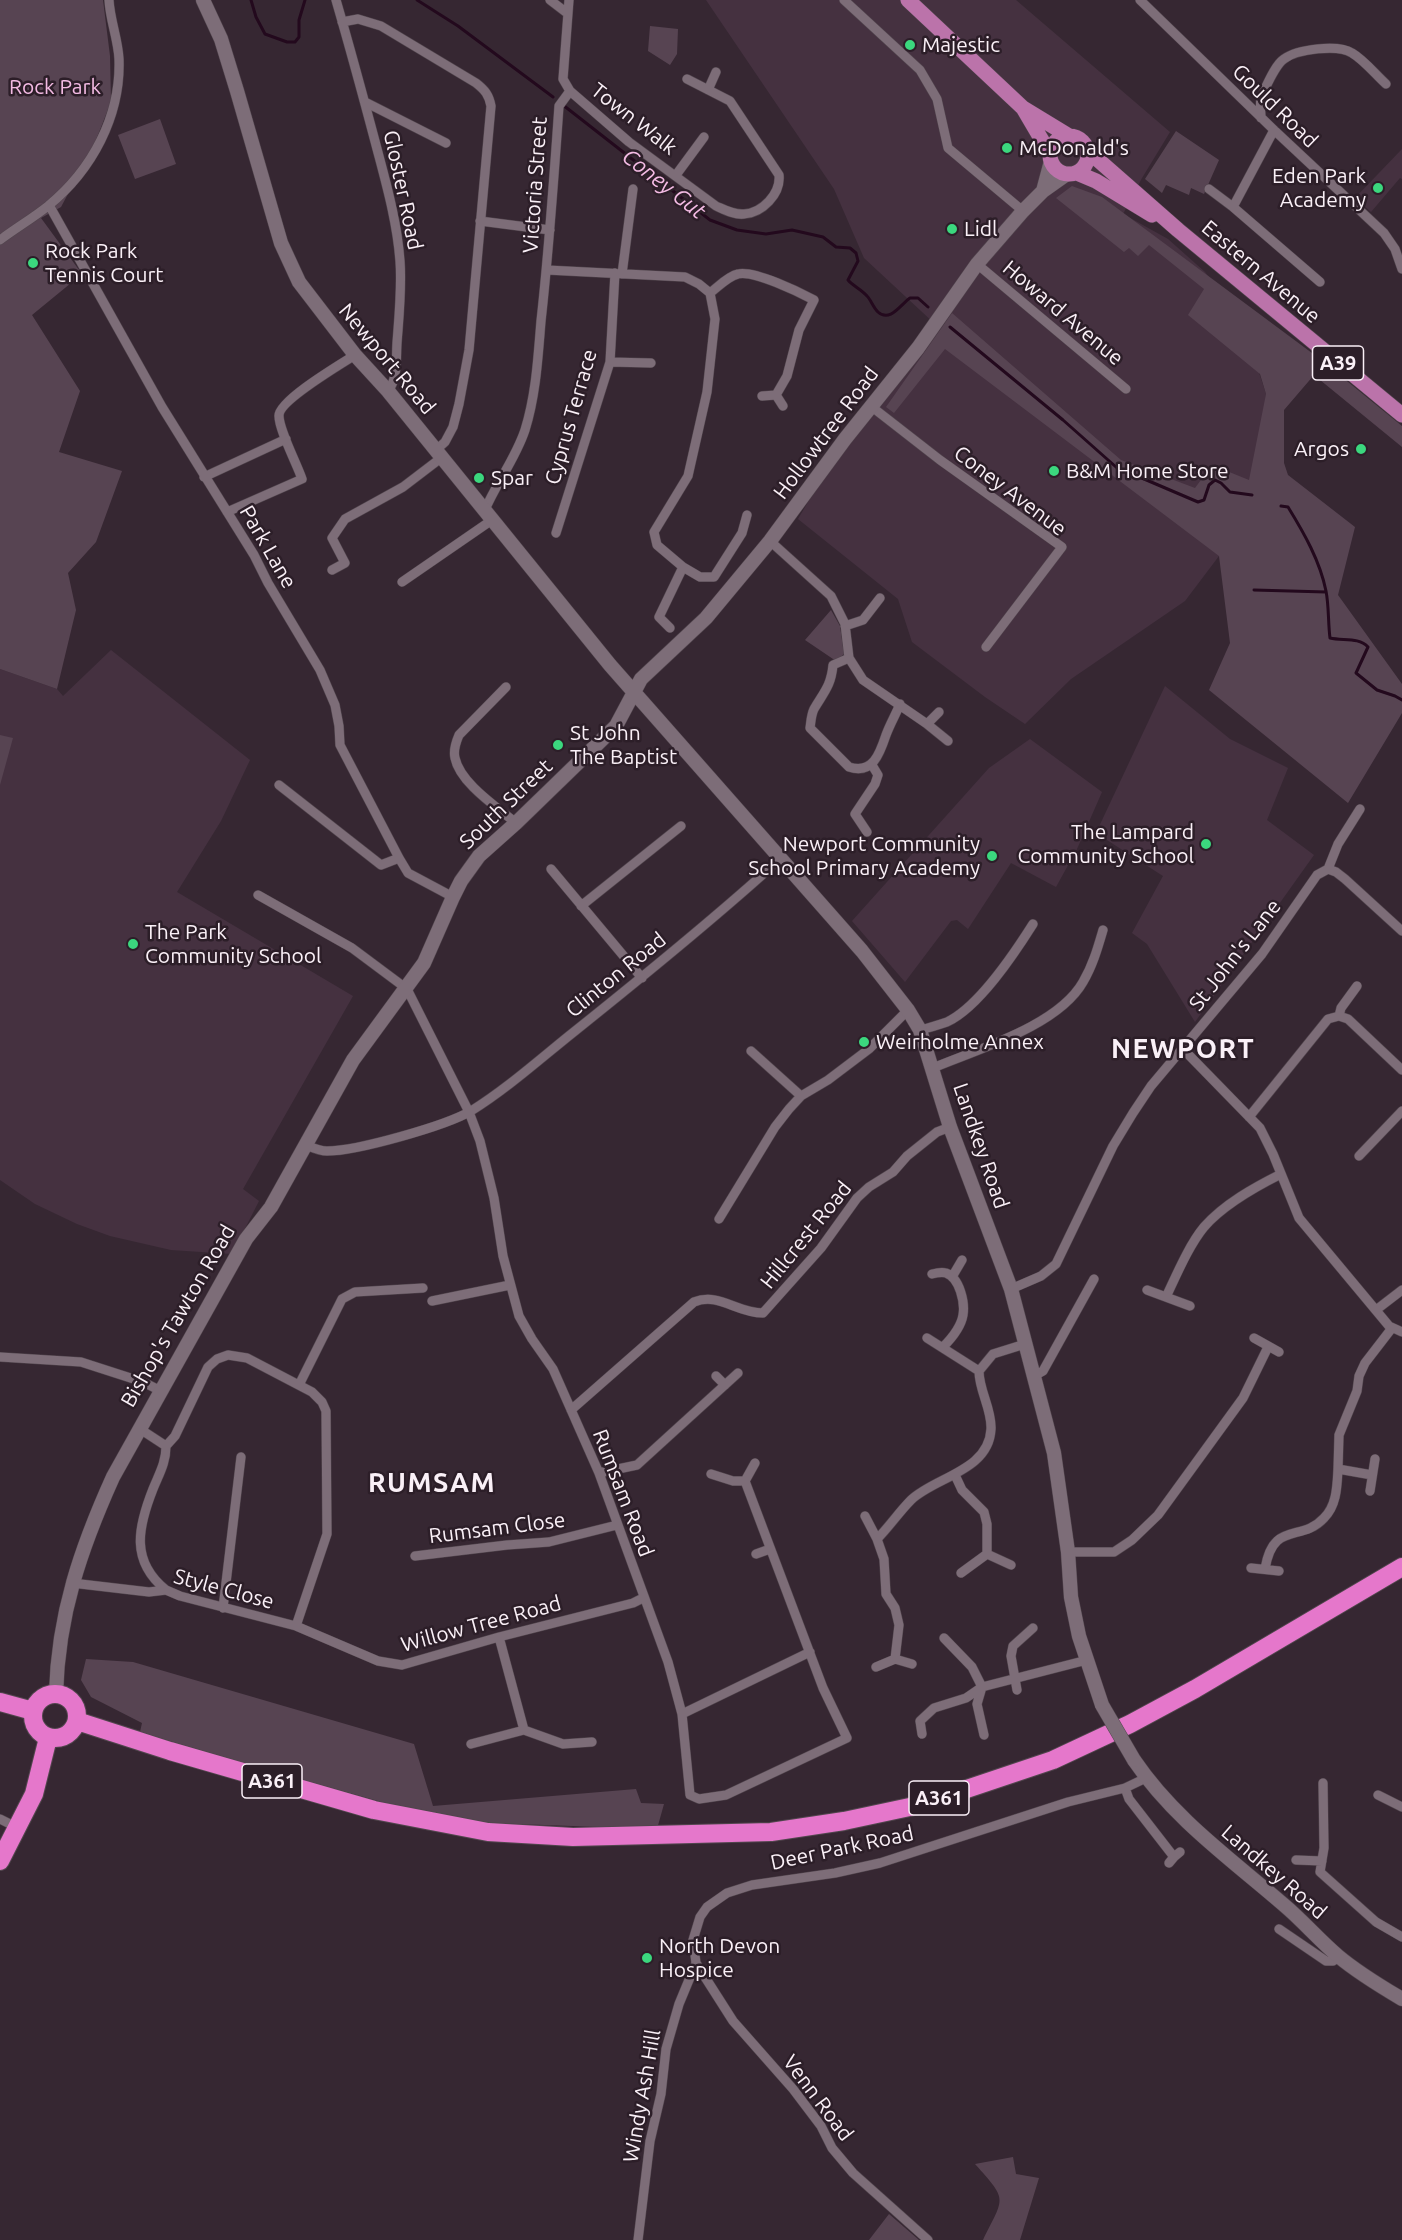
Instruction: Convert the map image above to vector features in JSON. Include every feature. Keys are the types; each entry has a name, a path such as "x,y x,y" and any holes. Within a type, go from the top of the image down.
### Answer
{"highway":[{"name":"A361","path":"77,1721 170,1751 374,1810 488,1832 573,1838 771,1832 844,1821 919,1804 1053,1760 1130,1724 1195,1689 1402,1567"},
{"path":"56,1694 70,1700 77,1713 77,1721 75,1728 63,1738 48,1738 37,1731 32,1718 33,1711 35,1705 44,1696 56,1694"},
{"path":"0,1702 33,1711"},
{"path":"0,1861 34,1794 48,1738"}],"main road":[{"path":"908,0 1023,108 1069,136 1081,140 1088,151 1086,164 1072,173 1055,167 1023,108"},
{"path":"1051,157 1056,141 1069,136"},
{"name":"Eastern Avenue","path":"1088,151 1178,230 1402,415"},
{"name":"Eastern Avenue","path":"1072,173 1096,181 1178,230"}],"street":[{"path":"0,240 49,205 76,178 106,132 119,76 119,55 109,0"},
{"name":"Newport Road","path":"203,0 220,39 237,91 281,243 299,282 355,355 388,391 634,693"},
{"name":"Gloster Road","path":"336,0 391,203 400,260 400,310 396,365 392,386 388,391"},
{"path":"550,0 567,13"},
{"path":"569,0 563,79 570,91"},
{"path":"843,0 920,70 937,99 948,148 1023,211"},
{"name":"Gould Road","path":"1140,0 1261,118 1384,232 1395,249 1402,268"},
{"path":"332,570 345,563 332,538 345,519 403,487 439,454 450,434 459,404 469,350 491,106 488,94 476,83 381,26 358,18 342,22"},
{"path":"1261,118 1262,95 1284,59 1327,48 1337,48 1353,53 1386,84"},
{"path":"708,90 716,72"},
{"name":"Town Walk","path":"570,91 629,142 716,206 733,213 744,214 757,211 768,202 780,182 779,175 730,101 687,79"},
{"name":"Victoria Street","path":"488,516 526,427 534,391 547,270 559,106 570,91"},
{"path":"1243,100 1262,95"},
{"path":"365,102 446,143"},
{"path":"1233,207 1274,130"},
{"name":"Town Walk","path":"676,175 704,137"},
{"path":"1043,191 1051,157"},
{"name":"Hollowtree Road","path":"634,693 642,679 706,618 770,541 845,439 918,348 977,264 1043,191 1072,173"},
{"name":"Cyprus Terrace","path":"556,533 610,362 618,274 633,189"},
{"path":"1209,189 1320,282"},
{"name":"Park Lane","path":"49,205 162,407 254,555 320,670 335,705 340,745 399,858 408,873 453,897"},
{"path":"480,221 550,230"},
{"name":"Howard Avenue","path":"977,264 1126,389"},
{"name":"Victoria Street","path":"547,270 685,277 710,293"},
{"path":"747,515 742,533 714,577 700,577 683,567 657,545 654,532 688,476 708,392 715,319 710,293 738,274 750,274 819,302 799,330 787,376 776,395"},
{"path":"227,512 302,478 286,439 279,417 280,410 291,398 355,355"},
{"path":"610,362 651,363"},
{"path":"762,396 776,395"},
{"path":"776,395 783,406"},
{"name":"Coney Avenue","path":"872,406 940,460 1062,547 986,647"},
{"path":"204,477 286,439"},
{"path":"402,582 488,516"},
{"path":"770,541 831,596 845,626 849,658 863,680 900,704 948,741"},
{"path":"670,628 659,617 683,567"},
{"path":"845,626 863,620 880,598"},
{"path":"849,658 834,665 827,691 813,711 810,728 849,767 864,768 872,765 881,753 900,704"},
{"path":"506,687 459,735 454,756 459,770 516,824"},
{"name":"South Street","path":"407,989 424,963 453,897 479,856 516,824 616,726 634,693"},
{"name":"Landkey Road","path":"634,693 843,929 908,1010 920,1030 950,1127 1011,1289 1054,1453 1068,1552 1071,1597 1079,1636 1101,1705 1146,1778 1206,1841 1286,1907 1339,1957 1376,1984 1402,1999"},
{"path":"927,724 939,712"},
{"path":"867,832 855,814 875,784 878,775 872,765"},
{"path":"279,785 381,865 392,863 399,858"},
{"name":"St John's Lane","path":"1011,1289 1041,1276 1056,1264 1113,1146 1151,1086 1262,954 1317,875 1328,869 1338,844 1360,809"},
{"path":"581,906 681,826"},
{"name":"Clinton Road","path":"306,1145 316,1150 347,1149 394,1138 469,1112 512,1082 642,978 780,859"},
{"path":"551,869 642,978"},
{"path":"1328,869 1345,879 1402,931"},
{"path":"258,895 352,948 407,989"},
{"path":"920,1030 948,1021 967,1009 1013,955 1033,924"},
{"path":"933,1068 1034,1025 1069,1000 1083,982 1095,957 1103,930"},
{"path":"1339,1016 1341,1008 1357,986"},
{"name":"Rumsam Road","path":"407,989 469,1112 480,1141 497,1212 510,1285 519,1316 553,1369 599,1473 668,1662 682,1714 690,1795 699,1799 726,1795 847,1738 823,1688 810,1652"},
{"name":"Bishop's Tawton Road","path":"56,1694 57,1659 72,1583 94,1516 121,1460 246,1239 271,1207 353,1060 407,989"},
{"path":"719,1219 775,1126 801,1096 849,1064 908,1010"},
{"path":"1249,1117 1328,1019 1339,1016 1348,1019 1402,1070"},
{"path":"1183,1049 1260,1128 1299,1218 1378,1312 1397,1330 1365,1363 1359,1376 1354,1399 1339,1435 1335,1497 1323,1519 1310,1527 1284,1535 1277,1541 1270,1549 1265,1569"},
{"path":"751,1051 801,1096"},
{"path":"1359,1156 1402,1111"},
{"name":"Hillcrest Road","path":"571,1410 694,1302 705,1298 716,1299 751,1313 763,1313 821,1248 857,1198 869,1187 893,1172 907,1156 937,1132 950,1127"},
{"path":"1166,1297 1203,1229 1215,1216 1260,1185 1281,1174"},
{"path":"952,1277 962,1260"},
{"path":"932,1274 945,1273 952,1277 963,1298 963,1316 954,1336 944,1347"},
{"path":"1034,1376 1043,1371 1094,1279"},
{"path":"432,1301 510,1285"},
{"path":"299,1384 336,1307 346,1295 355,1292 423,1288"},
{"path":"1147,1290 1190,1306"},
{"path":"1378,1312 1402,1290"},
{"path":"927,1338 979,1371"},
{"path":"1254,1338 1279,1352"},
{"path":"877,1539 911,1500 931,1485 955,1475 974,1462 984,1450 991,1431 990,1413 979,1381 979,1371 993,1354 1025,1344"},
{"path":"1068,1552 1114,1552 1132,1540 1158,1515 1244,1398 1268,1347"},
{"path":"166,1590 144,1562 140,1544 143,1517 165,1463 166,1446 175,1436 208,1367 217,1359 228,1355 241,1356 299,1384 316,1395 326,1411 327,1534 296,1626"},
{"path":"0,1357 81,1362 143,1382 161,1391"},
{"path":"599,1473 637,1465 738,1373"},
{"path":"716,1376 725,1385"},
{"path":"140,1429 166,1446"},
{"path":"223,1608 241,1457"},
{"path":"1370,1491 1375,1459"},
{"path":"745,1481 755,1463"},
{"path":"1338,1469 1372,1475"},
{"path":"711,1474 733,1481 745,1481"},
{"path":"955,1475 962,1490 984,1512 987,1524 987,1554"},
{"path":"682,1714 810,1652 745,1481"},
{"path":"865,1516 884,1559 886,1594 895,1608 900,1625 895,1659"},
{"name":"Rumsam Close","path":"415,1556 549,1542 617,1525"},
{"path":"756,1554 770,1549"},
{"path":"987,1554 1011,1565"},
{"path":"962,1573 987,1554"},
{"path":"1251,1568 1279,1571"},
{"name":"Style Close","path":"72,1583 149,1592 166,1590 223,1608 296,1626"},
{"name":"Willow Tree Road","path":"296,1626 378,1661 402,1665 499,1637 633,1603 643,1598"},
{"path":"1017,1690 1011,1656 1013,1646 1033,1628"},
{"path":"499,1637 523,1726"},
{"path":"944,1638 972,1667 982,1687 978,1704 984,1735"},
{"path":"876,1667 895,1659 912,1664"},
{"path":"921,1734 920,1720 934,1707 966,1698 982,1687 1014,1677 1087,1660"},
{"path":"471,1744 523,1726 563,1744 592,1742"},
{"name":"Deer Park Road","path":"696,1962 693,1940 699,1920 707,1907 727,1893 752,1886 836,1873 880,1863 1068,1802 1125,1788 1146,1778"},
{"path":"1335,1785 1323,1780 1325,1825 1320,1872 1322,1877 1376,1922 1402,1937"},
{"path":"1125,1788 1129,1799 1174,1857"},
{"path":"1375,1794 1402,1807"},
{"path":"0,1819 18,1828"},
{"path":"1296,1860 1322,1861"},
{"path":"1278,1929 1326,1961 1333,1961 1339,1957"},
{"name":"Windy Ash Hill","path":"638,2240 650,2141 661,2094 666,2049 696,1962"},
{"name":"Venn Road","path":"696,1962 733,2021 794,2089 821,2127 832,2148 853,2173 928,2240"}],"shaded area":[{"path":"706,0 1016,0 1170,132 1123,214 1168,239 1205,272 1230,306 1250,345 1266,394 1263,466 1219,556 1185,601 1071,679 1025,724 912,642 898,599 798,519 845,439 935,324 864,258 834,189"},
{"name":"Eden Park Academy","path":"1402,149 1402,179 1400,178 1371,212 1355,198"},
{"name":"The Park Community School","path":"111,650 250,760 221,821 177,892 353,996 243,1189 259,1201 232,1254 171,1250 110,1236 77,1224 35,1204 0,1180 0,669 57,689 63,696"},
{"name":"The Lampard Community School","path":"1165,686 1230,739 1288,768 1267,820 1314,855 1195,1022 1147,944 1132,933 1163,876 1096,833"},
{"name":"Newport Community School Primary Academy","path":"1030,739 1102,792 1077,849 1056,887 1011,863 968,929 957,920 951,921 905,982 852,921 989,768"}],"green space":[{"name":"Rock Park","path":"0,0 103,0 110,56 111,102 94,145 61,207 41,218 82,274 32,315 80,391 59,452 122,471 96,542 68,573 76,610 57,689 0,669"},
{"path":"650,26 678,29 677,54 670,65 648,51"},
{"path":"160,119 176,164 135,179 118,135"},
{"path":"1176,131 1219,160 1204,194 1191,188 1189,195 1166,185 1162,193 1145,179"},
{"path":"1072,186 1102,197 1320,359 1402,426 1402,447 1314,375 1284,410 1284,463 1288,475 1355,527 1338,595 1402,684 1402,713 1348,803 1209,690 1230,643 1219,556 945,349 894,413 886,407 952,313 1121,460 1195,488 1212,465 1249,480 1266,394 1260,374 1188,315 1204,289 1149,245 1138,256 1129,248 1124,252 1056,198"},
{"path":"831,610 840,626 844,654 836,661 805,640"},
{"path":"0,735 13,738 0,785"},
{"path":"86,1659 133,1662 414,1744 433,1806 636,1789 641,1803 664,1804 657,1829 488,1823 407,1809 140,1732 142,1723 91,1697 81,1680"},
{"path":"1013,2157 1016,2174 1039,2178 1020,2240 983,2240 996,2215 1000,2199 993,2185 975,2164"},
{"path":"889,2214 919,2240 869,2240"}],"waterway":[{"name":"Coney Gut","path":"251,0 256,17 265,34 287,42 295,42 299,37 299,20 305,0"},
{"name":"Coney Gut","path":"417,0 458,26 553,97"},
{"name":"Coney Gut","path":"563,105 710,220 737,230 766,234 792,230 823,237 836,247 850,248 856,253 858,261 848,280 867,296 882,315 891,314 910,298 918,298 928,307"},
{"name":"Coney Gut","path":"950,327 1116,467 1198,502 1204,500 1209,485 1215,480 1230,492 1252,495"},
{"path":"1281,506 1288,507 1316,558 1327,597 1330,638 1360,642 1368,647 1356,673 1377,690 1402,700"},
{"path":"1254,590 1326,592"}],"place":[{"name":"Majestic","path":"910,45"},
{"name":"McDonald's","path":"1007,148"},
{"name":"Eden Park Academy","path":"1378,188"},
{"name":"Lidl","path":"952,229"},
{"name":"Rock Park Tennis Court","path":"33,263"},
{"name":"Argos","path":"1361,449"},
{"name":"B&M Home Store","path":"1054,471"},
{"name":"Spar","path":"479,478"},
{"name":"St John The Baptist","path":"558,745"},
{"name":"The Lampard Community School","path":"1206,844"},
{"name":"Newport Community School Primary Academy","path":"992,856"},
{"name":"The Park Community School","path":"133,944"},
{"name":"Weirholme Annex","path":"864,1042"},
{"name":"North Devon Hospice","path":"647,1958"}],"district":[{"name":"NEWPORT","path":"1183,1049"},
{"name":"RUMSAM","path":"432,1483"}]}
